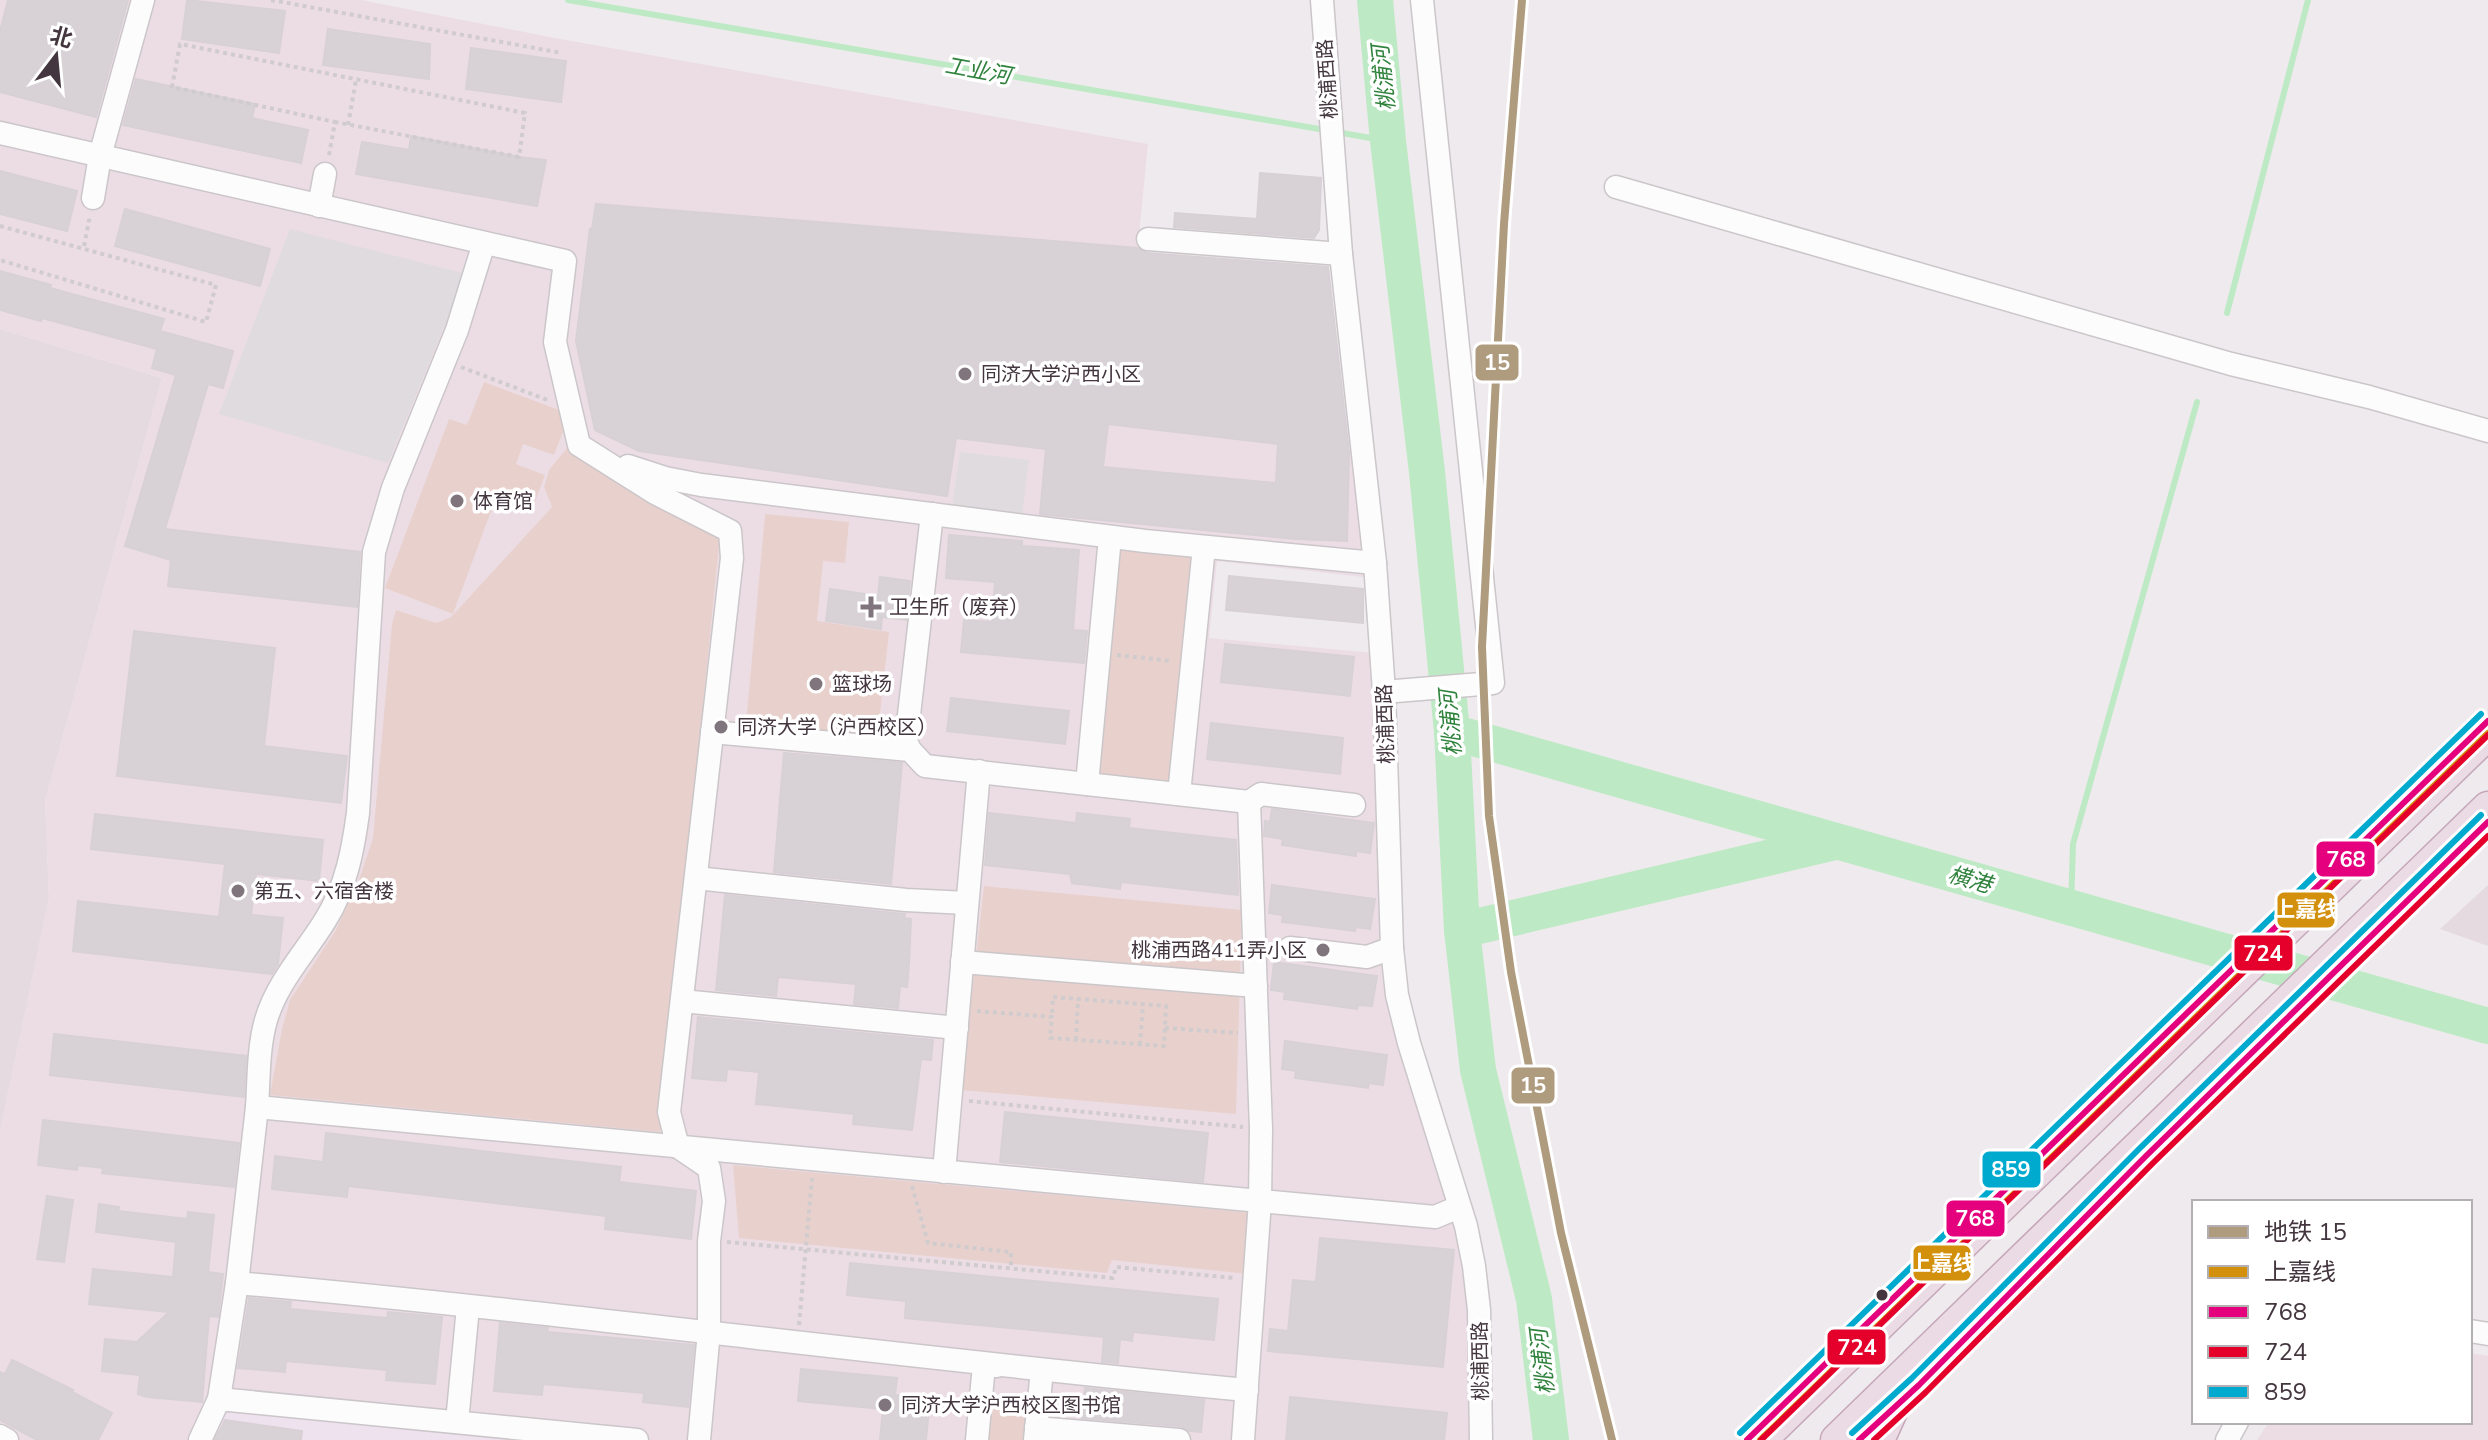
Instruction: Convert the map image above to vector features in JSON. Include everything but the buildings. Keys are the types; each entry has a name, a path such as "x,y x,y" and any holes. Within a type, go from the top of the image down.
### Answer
{"highway":[{"path":"1760,1440 2488,733"},
{"path":"1837,1440 2488,808"},
{"path":"1878,1440 1892,1409"}],"main road":[{"path":"1747,1440 2488,721"},
{"path":"1859,1440 1919,1385 2191,1111 2488,822"}],"street":[{"path":"93,198 100,156 143,0"},
{"name":"桃浦西路","path":"1322,0 1341,254 1375,563 1384,692 1392,948 1397,995 1474,1266 1479,1310 1481,1440"},
{"path":"1384,692 1493,683 1422,0"},
{"path":"0,133 565,261 555,342 579,445 655,493 730,531 732,558 669,1112 678,1147 709,1168 714,1201 709,1241 709,1331 699,1440"},
{"path":"319,206 325,174"},
{"path":"1616,187 2231,364 2369,397 2488,431"},
{"path":"1148,239 1341,254"},
{"path":"200,1440 219,1399 237,1283 266,1019 279,989 328,916 343,884 353,850 374,552 393,488 444,361 484,243"},
{"path":"579,445 665,478 701,485 1110,537 1375,563"},
{"path":"932,514 906,741 925,766 1249,802 1261,794 1354,805"},
{"path":"1087,784 1110,537"},
{"path":"1179,794 1204,547"},
{"path":"712,732 910,750"},
{"path":"944,1172 979,771"},
{"path":"1243,1440 1256,1280 1261,1129 1249,802"},
{"path":"696,878 906,900 967,903"},
{"path":"1290,948 1367,957 1392,948"},
{"path":"962,962 1256,986"},
{"path":"682,1001 958,1019"},
{"path":"257,1107 1460,1218"},
{"path":"237,1283 709,1331 984,1365 1247,1390"},
{"path":"457,1422 468,1307"},
{"path":"977,1440 984,1365"},
{"path":"1042,1370 1035,1434 1179,1440"},
{"path":"219,1399 637,1440"},
{"path":"0,1436 7,1440"}],"path":[{"path":"271,0 562,53"},
{"path":"180,44 525,113 519,157 335,122 172,87 180,44"},
{"path":"348,125 356,79"},
{"path":"325,174 335,122"},
{"path":"83,247 93,198"},
{"path":"0,226 216,285 206,322 0,260"},
{"path":"444,361 571,408"},
{"path":"1099,653 1192,663"},
{"path":"1053,997 1143,1004 1166,1006 1164,1046 1050,1038 1053,997"},
{"path":"1076,1040 1078,999"},
{"path":"1140,1045 1143,1004"},
{"path":"958,1019 1052,1017"},
{"path":"1165,1028 1257,1034"},
{"path":"951,1100 1261,1129"},
{"path":"797,1343 813,1160"},
{"path":"907,1168 928,1243 1011,1252 1011,1269"},
{"path":"709,1241 1113,1278 1116,1267 1256,1280"}],"shaded area":[{"name":"同济大学（沪西校区）","path":"0,0 361,0 555,38 1148,144 1138,245 1329,263 596,205 576,341 595,430 639,451 947,496 960,407 1358,453 1372,578 1217,561 1209,638 1374,653 1384,952 1473,1287 1477,1440 512,1440 231,1412 202,1440 0,1440 0,1131 49,898 45,801 162,378 0,329"},
{"path":"290,229 466,274 388,463 219,414"},
{"path":"0,329 162,378 45,801 49,898 0,1131"},
{"name":"体育馆","path":"484,382 570,414 554,455 523,444 516,464 545,475 533,507 497,495 453,614 385,588 449,419 467,425"},
{"path":"567,448 596,461 720,535 660,1132 270,1095 290,1000 336,930 359,880 373,838 392,624 396,610 436,623 451,617 552,507 544,487 549,470"},
{"path":"960,452 1029,460 1022,516 952,507"},
{"name":"篮球场","path":"765,514 849,522 845,563 823,561 817,621 889,632 876,750 745,735"},
{"path":"1117,546 1196,554 1171,784 1096,773"},
{"path":"2488,885 2488,946 2440,929"},
{"path":"984,886 1242,910 1236,1114 961,1090"},
{"path":"733,1165 1253,1213 1249,1274 1112,1260 1107,1273 739,1238"},
{"path":"2472,1353 2488,1356 2488,1440 2257,1440 2268,1424 2472,1424"},
{"path":"995,1398 1027,1403 1030,1408 1027,1440 983,1440 989,1401"},
{"path":"231,1412 512,1440 202,1440 215,1418"}],"waterway":[{"name":"工业河","path":"568,0 1325,130"},
{"name":"桃浦河","path":"1375,0 1388,141 1427,472 1452,732 1462,930 1478,1070 1534,1299 1551,1440"},
{"path":"2227,313 2308,0"},
{"name":"工业河","path":"1336,132 1388,141"},
{"path":"2071,908 2073,844 2197,402"},
{"name":"横港","path":"1452,732 2488,1026"},
{"path":"1462,930 1835,842"}],"metro line":[{"name":"15","path":"1522,0 1504,224 1482,647 1489,816 1511,972 1561,1233 1612,1440"}],"transit line":[{"name":"859","path":"1740,1433 2481,714"},
{"name":"768","path":"1747,1440 2488,721"},
{"name":"上嘉线","path":"1760,1440 2488,733"},
{"name":"724","path":"1761,1440 2488,735"},
{"name":"859","path":"1852,1433 1912,1378 2139,1149 2481,815"},
{"name":"768","path":"1859,1440 1919,1385 2146,1156 2488,822"},
{"name":"724","path":"1874,1440 2488,836"}],"place":[{"name":"同济大学沪西小区","path":"965,374"},
{"name":"体育馆","path":"457,501"},
{"name":"卫生所（废弃）","path":"871,607"},
{"name":"篮球场","path":"816,684"},
{"name":"同济大学（沪西校区）","path":"721,727"},
{"name":"第五、六宿舍楼","path":"238,891"},
{"name":"桃浦西路411弄小区","path":"1323,950"},
{"name":"同济大学沪西校区图书馆","path":"885,1405"}]}
